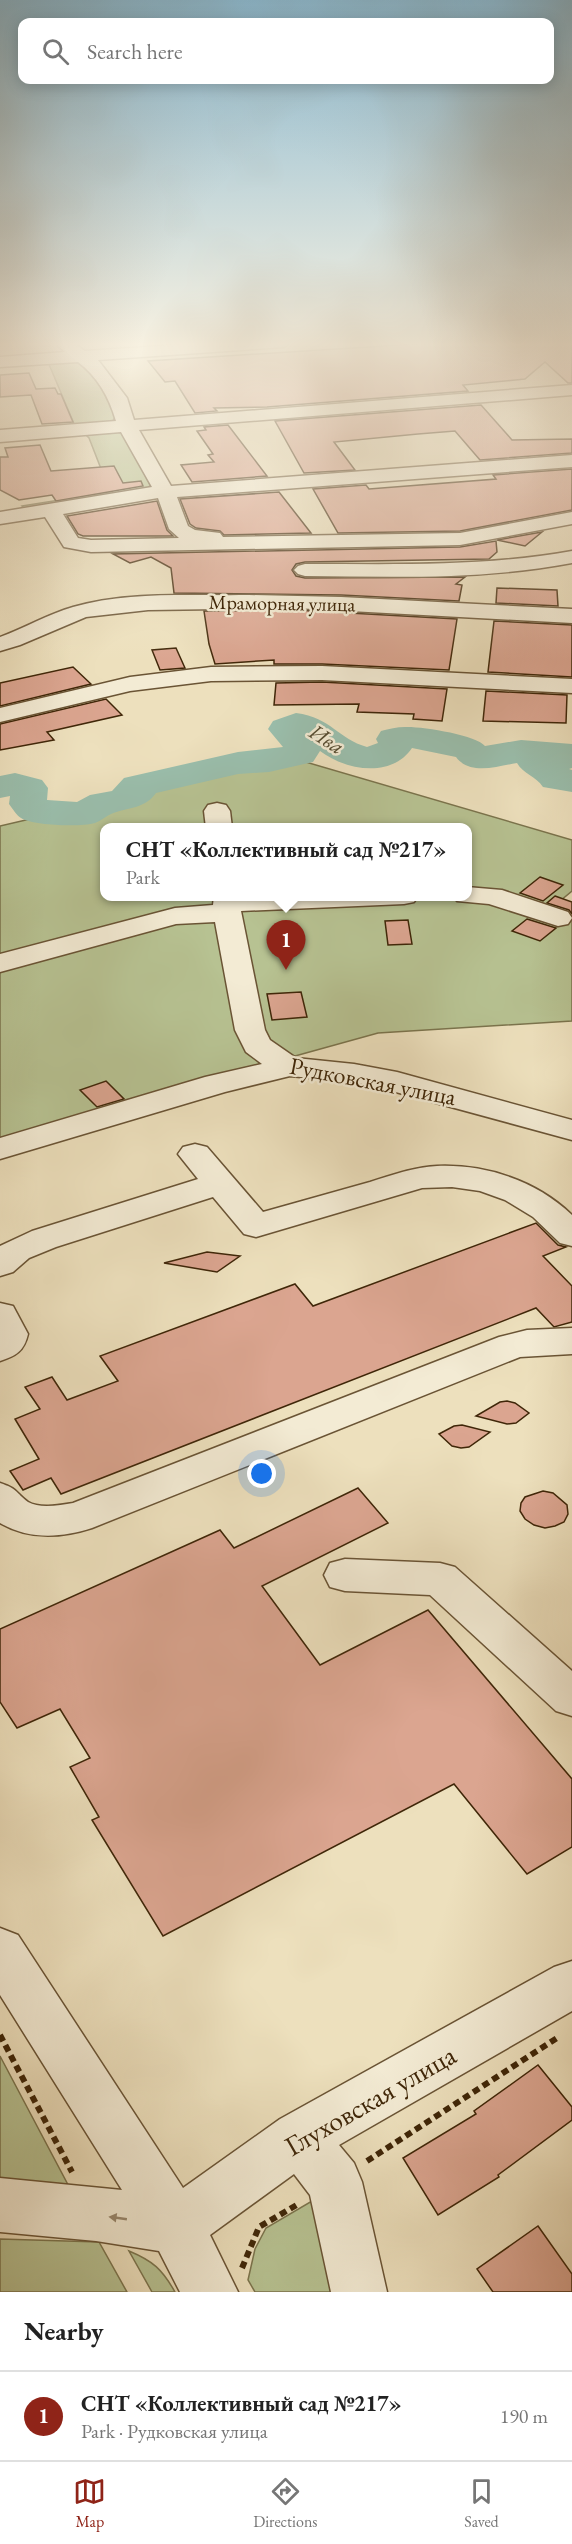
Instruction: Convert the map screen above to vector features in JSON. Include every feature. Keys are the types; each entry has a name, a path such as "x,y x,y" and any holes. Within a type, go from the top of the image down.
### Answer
{"street":[{"path":"140,449 165,492 179,529 190,536 446,534 463,531"},
{"path":"0,518 165,492 572,461"},
{"path":"51,510 71,543 92,546 460,539 572,518"},
{"path":"305,570 469,570 525,565 572,557"},
{"name":"Мраморная улица","path":"0,644 32,634 77,612 96,608 185,602 306,602 572,616"},
{"path":"0,715 130,684 212,674 322,673 572,686"},
{"path":"472,895 499,898 558,918"},
{"path":"0,963 175,916 228,905 264,901"},
{"name":"Рудковская улица","path":"228,905 250,1030 257,1045 276,1061 290,1067 354,1073 397,1082 572,1130"},
{"path":"0,1149 193,1091 290,1067"},
{"path":"195,1154 256,1226 420,1178 454,1175 500,1186 526,1197 545,1209 572,1235"},
{"path":"0,1264 17,1250 44,1239 220,1183"},
{"path":"0,1315 10,1334 8,1342 0,1348"},
{"path":"0,1498 13,1513 30,1520 46,1521 78,1517 512,1347 527,1343 572,1341"},
{"path":"345,1575 440,1578 572,1698"},
{"path":"0,1951 176,2226 225,2286"},
{"name":"Глуховская улица","path":"176,2226 299,2138 572,1984"},
{"path":"299,2138 335,2182 359,2292"},
{"path":"0,2205 96,2214 176,2226"}],"path":[{"path":"0,2035 76,2180"},
{"path":"225,2286 259,2227 335,2182 562,2035"}],"green space":[{"path":"93,449 132,449 150,485 148,489 27,511 22,506 110,492"},
{"path":"292,758 572,840 572,891 548,911 572,919 572,1021 378,1033 277,1061 0,1146 0,826"},
{"path":"0,2056 75,2198 0,2196"},
{"path":"329,2191 340,2292 255,2292 248,2280 255,2249 266,2228"},
{"path":"0,2239 99,2242 127,2292 0,2292"},
{"path":"129,2251 156,2267 166,2277 175,2292 152,2292"}],"building":[{"path":"5,449 42,449 51,471 114,466 123,483 141,481 143,486 56,501 52,495 19,500 0,490 0,457 8,457"},
{"path":"209,449 246,449 267,476 192,482 181,465 214,462 208,455 213,454"},
{"path":"291,449 339,449 355,470 304,473"},
{"path":"470,449 572,449 572,453 480,460"},
{"path":"572,469 572,510 460,531 338,533 313,489 366,485 369,489 496,479 493,475"},
{"path":"279,492 311,533 224,535 220,531 196,528 190,524 180,499"},
{"path":"157,501 167,530 173,536 83,536 78,534 67,516"},
{"path":"542,532 525,546 497,540"},
{"path":"496,541 497,552 489,559 305,562 296,564 292,570 296,576 305,578 465,577 456,584 462,585 459,601 341,595 174,593 171,568 151,557 130,563 113,554 460,547"},
{"path":"497,588 557,590 558,606 496,603"},
{"path":"295,610 457,619 449,670 274,664 274,660 215,664 209,644 204,611"},
{"path":"494,621 572,625 572,677 488,672"},
{"path":"176,648 185,668 160,670 152,650"},
{"path":"73,667 91,684 0,706 0,683"},
{"path":"322,682 447,689 442,721 413,719 414,714 357,712 359,704 274,705 276,683"},
{"path":"486,691 567,695 566,723 483,721"},
{"path":"106,699 122,715 47,732 54,740 0,750 0,724"},
{"path":"540,877 563,885 543,901 520,893"},
{"path":"555,896 572,902 572,914 569,910 547,903"},
{"path":"527,919 556,928 540,941 512,931"},
{"path":"408,920 412,944 388,945 385,921"},
{"path":"301,992 307,1017 272,1020 267,994"},
{"path":"106,1081 124,1099 97,1107 80,1090"},
{"path":"536,1223 558,1245 566,1247 543,1256 572,1286 572,1322 554,1327 536,1308 61,1494 51,1478 23,1490 10,1471 39,1459 15,1419 40,1409 25,1387 52,1377 67,1400 118,1381 100,1356 295,1284 313,1306"},
{"path":"207,1252 240,1256 217,1272 164,1263"},
{"path":"500,1402 515,1403 529,1413 516,1423 507,1424 476,1416"},
{"path":"462,1425 490,1432 469,1447 461,1448 452,1446 439,1434 454,1426"},
{"path":"358,1488 388,1523 262,1586 320,1665 428,1610 572,1779 572,1847 527,1874 454,1784 163,1936 92,1820 99,1817 70,1767 90,1758 60,1709 17,1728 0,1702 0,1629 220,1530 234,1548"},
{"path":"543,1491 553,1493 567,1505 568,1514 564,1522 545,1528 525,1519 520,1511 521,1503 525,1497"},
{"path":"538,2065 572,2107 572,2120 498,2175 499,2177 438,2215 403,2158 476,2114 474,2111"},
{"path":"538,2226 572,2274 572,2292 493,2292 477,2269"}],"waterway":[{"name":"Ива","path":"0,787 15,784 29,788 28,804 36,811 84,814 103,803 121,801 138,792 135,789 137,786 238,763 269,761 300,754 303,747 286,729 296,723 306,725 352,755 367,758 389,752 397,744 394,739 404,738 423,739 468,748 474,756 481,758 521,751 563,753 568,757 542,759 535,763 553,773 556,779 572,781"}],"place":[{"name":"СНТ «Коллективный сад №217»","path":"286,970"}]}
